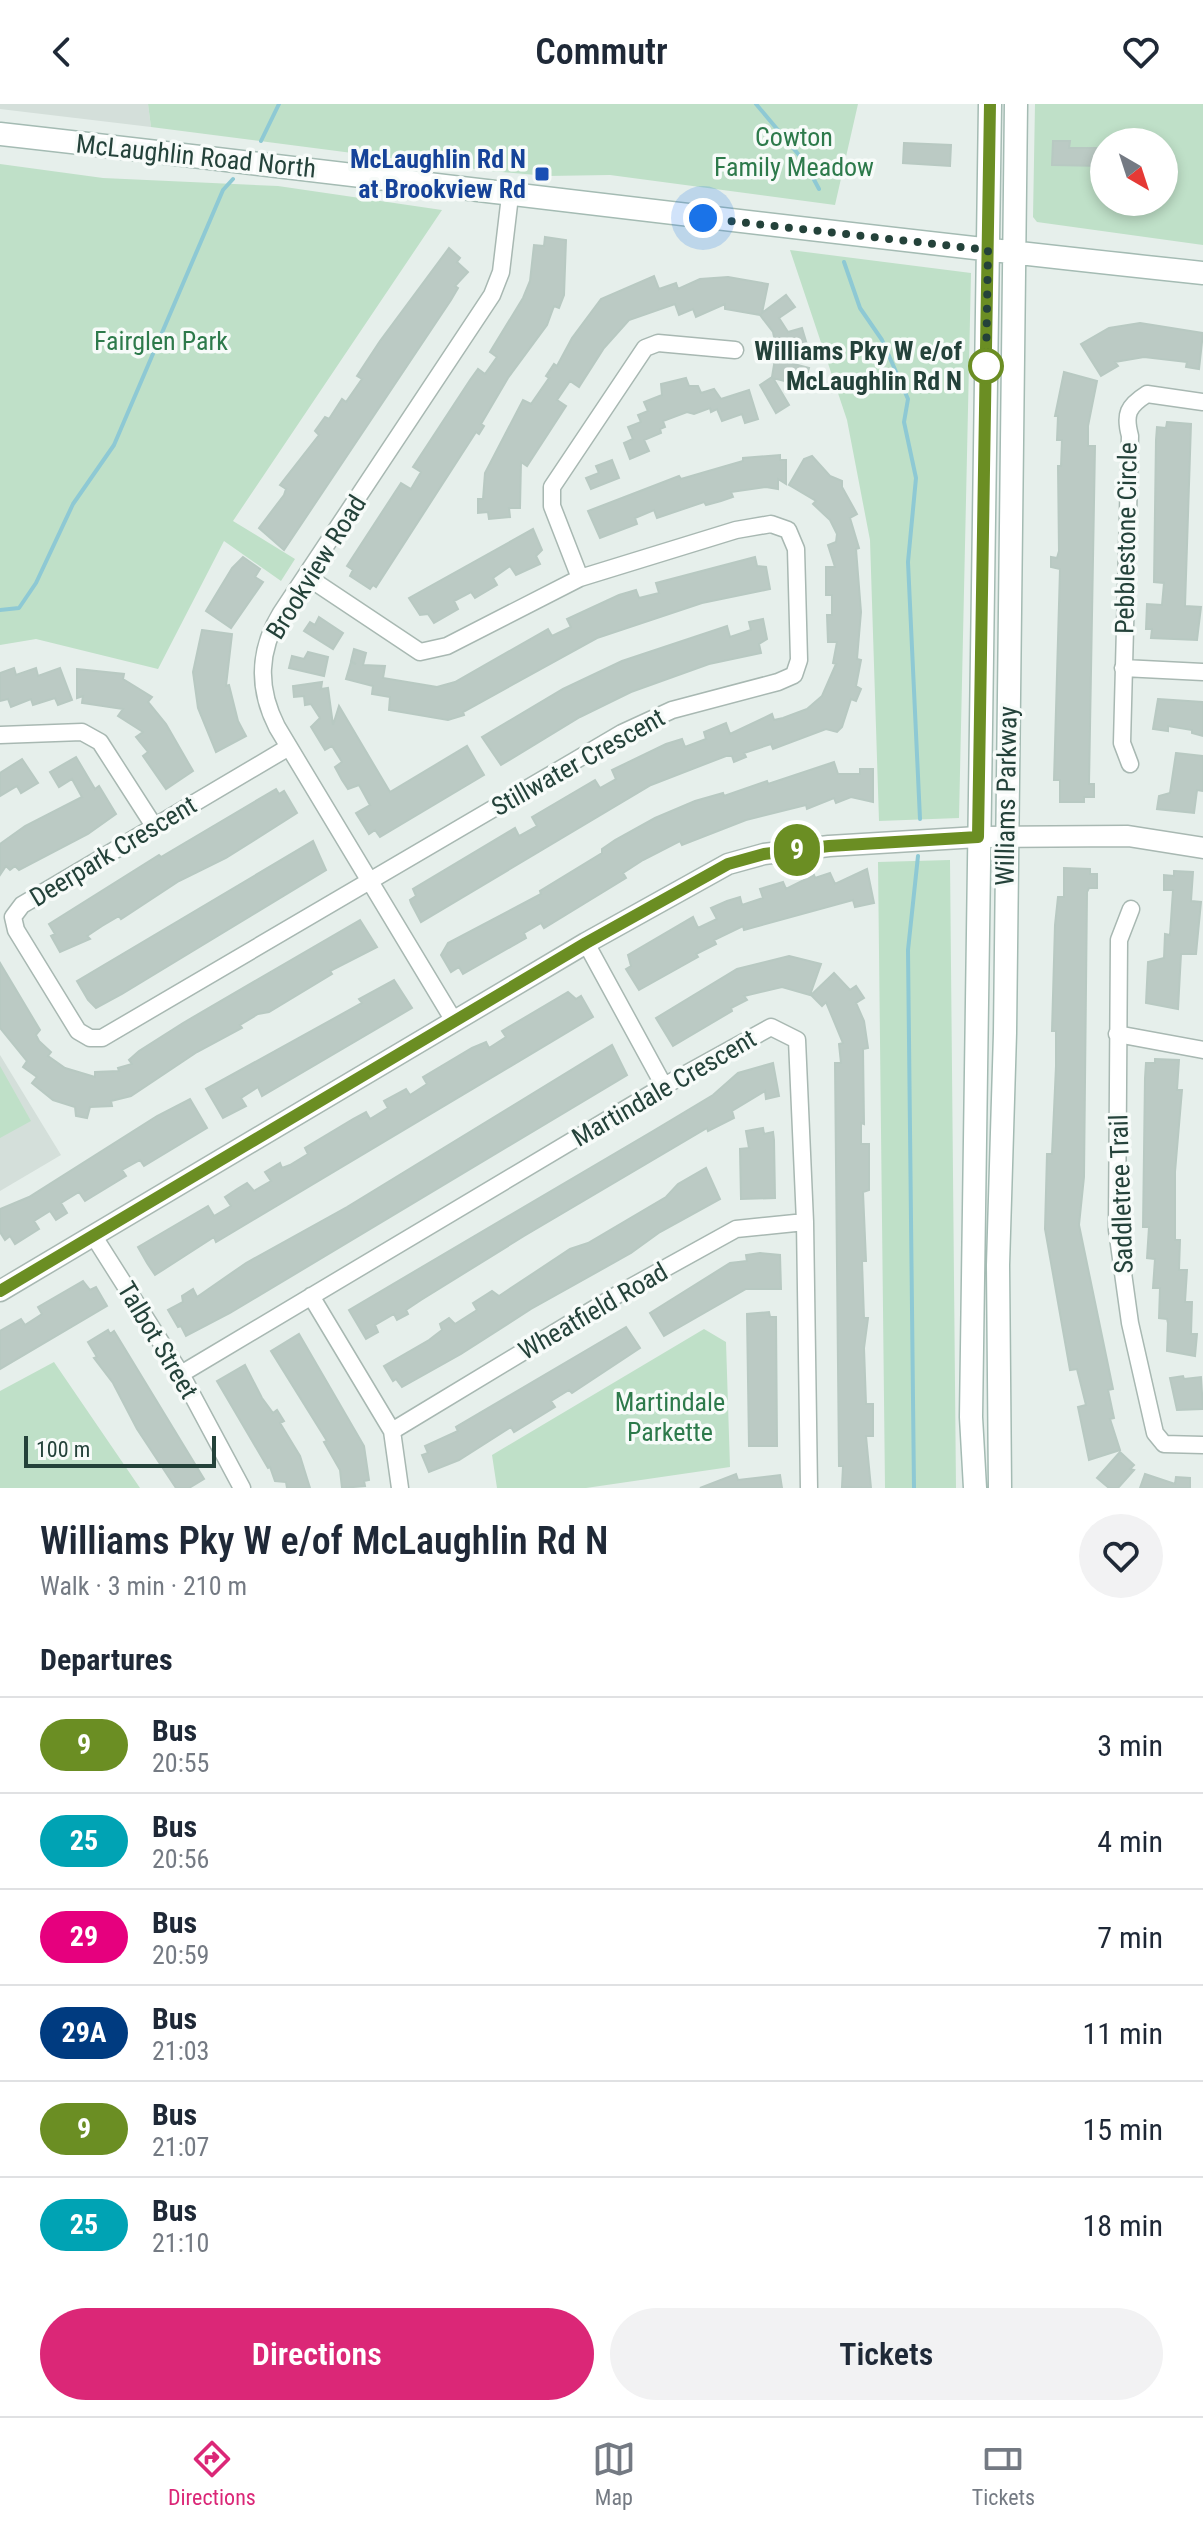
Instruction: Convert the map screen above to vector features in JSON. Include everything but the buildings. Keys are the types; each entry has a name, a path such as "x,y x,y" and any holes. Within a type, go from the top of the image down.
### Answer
{"main road":[{"name":"Williams Parkway","path":"975,1488 971,1417 990,104"},
{"name":"Williams Parkway","path":"1000,1488 998,1265 1005,1033 1016,104"},
{"name":"McLaughlin Road North","path":"0,134 270,163 510,196 1203,273"}],"street":[{"name":"Brookview Road","path":"454,1021 289,747 266,703 263,660 271,630 492,295 501,272 510,196"},
{"path":"580,578 552,506 552,487 636,358 658,343 735,350"},
{"name":"Pebblestone Circle","path":"1203,402 1147,394 1131,405 1126,419 1130,436 1123,668 1203,672"},
{"name":"Stillwater Crescent","path":"306,576 420,652 447,646 580,578 736,530 771,524 788,530 796,549 799,660 794,675 672,710 622,733 369,881"},
{"path":"1123,668 1122,743 1130,764"},
{"path":"0,735 82,732 100,742 154,826"},
{"name":"Deerpark Crescent","path":"289,747 22,905 13,917 16,930 78,1031 90,1038 102,1038 369,881"},
{"path":"0,1291 586,943 728,864 764,854 829,846 978,837 1128,836 1203,848"},
{"path":"1131,909 1119,940 1117,1034 1203,1050"},
{"path":"586,943 664,1086"},
{"name":"Martindale Crescent","path":"181,1374 664,1086 771,1027 797,1040 805,1222 809,1488"},
{"name":"Saddletree Trail","path":"1117,1034 1117,1230 1130,1323 1149,1418 1164,1444 1203,1445"},
{"name":"Wheatfield Road","path":"392,1431 622,1292 736,1229 805,1222"},
{"name":"Talbot Street","path":"93,1235 181,1374 242,1488"},
{"path":"311,1296 392,1431 400,1488"}],"shaded area":[{"path":"0,104 148,104 151,127 0,109"},
{"path":"0,1055 61,1155 0,1191"}],"green space":[{"name":"Cowton Family Meadow","path":"148,104 858,104 835,205 610,175 547,176 491,171 151,127"},
{"path":"1035,104 1203,104 1203,245 1037,222 1033,217"},
{"name":"Fairglen Park","path":"0,164 103,178 278,186 442,210 233,521 295,559 281,581 224,541 158,669 36,639 0,645"},
{"path":"790,250 971,273 959,818 879,821 870,540 847,420"},
{"path":"950,860 956,1488 885,1488 878,862"},
{"path":"0,1066 31,1121 0,1138"},
{"name":"Martindale Parkette","path":"704,1329 726,1342 730,1467 586,1488 497,1488 492,1455"},
{"path":"54,1362 140,1488 0,1488 0,1391"}],"waterway":[{"path":"261,141 279,104"},
{"path":"756,104 804,161 819,189"},
{"path":"0,610 19,608 36,583 73,504 114,445 223,190 233,179"},
{"path":"844,262 860,308 882,340 908,399 904,422 916,478 908,562 920,819"},
{"path":"914,1488 908,950 918,856"}],"bus line":[{"name":"9","path":"0,1291 586,943 728,864 764,854 829,846 978,837 990,104"}],"place":[{"name":"McLaughlin Rd N at Brookview Rd","path":"542,174"},
{"name":"Williams Pky W e/of McLaughlin Rd N","path":"986,366"}],"route":[{"path":"703,218 988,250 986,366"}]}
